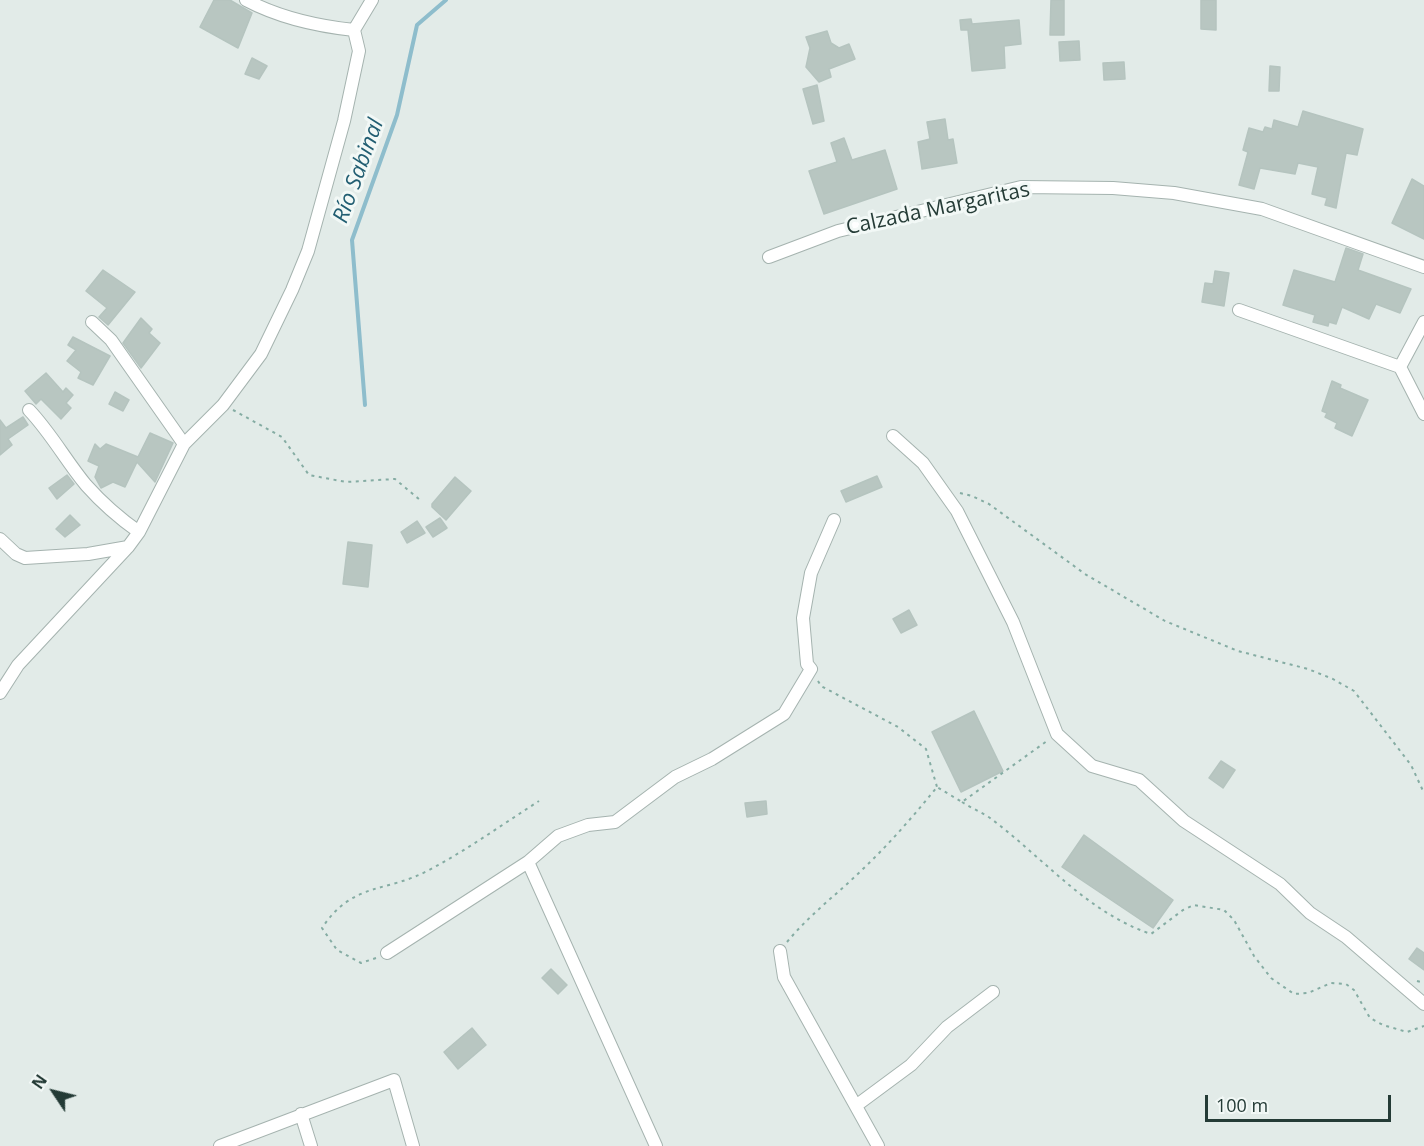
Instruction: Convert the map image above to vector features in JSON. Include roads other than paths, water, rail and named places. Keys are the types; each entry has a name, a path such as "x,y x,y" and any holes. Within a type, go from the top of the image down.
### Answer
{"street":[{"path":"246,0 279,16 324,27 354,30"},
{"path":"0,693 18,665 128,547 139,532 184,444 223,405 261,354 308,251 352,87 359,51 354,30 372,0"},
{"name":"Calzada Margaritas","path":"769,257 838,231 1021,187 1113,188 1174,193 1262,209 1424,267"},
{"path":"1239,310 1400,368 1424,414"},
{"path":"92,322 111,340 184,444"},
{"path":"1400,368 1424,322"},
{"path":"29,410 48,430 85,483 112,512 139,532"},
{"path":"893,436 923,463 962,520 1014,622 1057,734 1092,766 1139,780 1184,821 1280,884 1310,913 1346,937 1424,1004"},
{"path":"387,953 528,862 558,836 588,825 615,822 675,777 712,759 784,714 811,669 807,663 803,618 811,573 834,520"},
{"path":"0,539 15,554 25,558 88,554 128,547"},
{"path":"528,862 656,1146"},
{"path":"780,951 784,977 878,1146"},
{"path":"857,1105 911,1065 947,1027 993,992"},
{"path":"220,1146 394,1080 413,1146"},
{"path":"301,1114 311,1146"}],"waterway":[{"name":"Río Sabinal","path":"365,405 352,240 397,115 417,25 446,0"}]}
